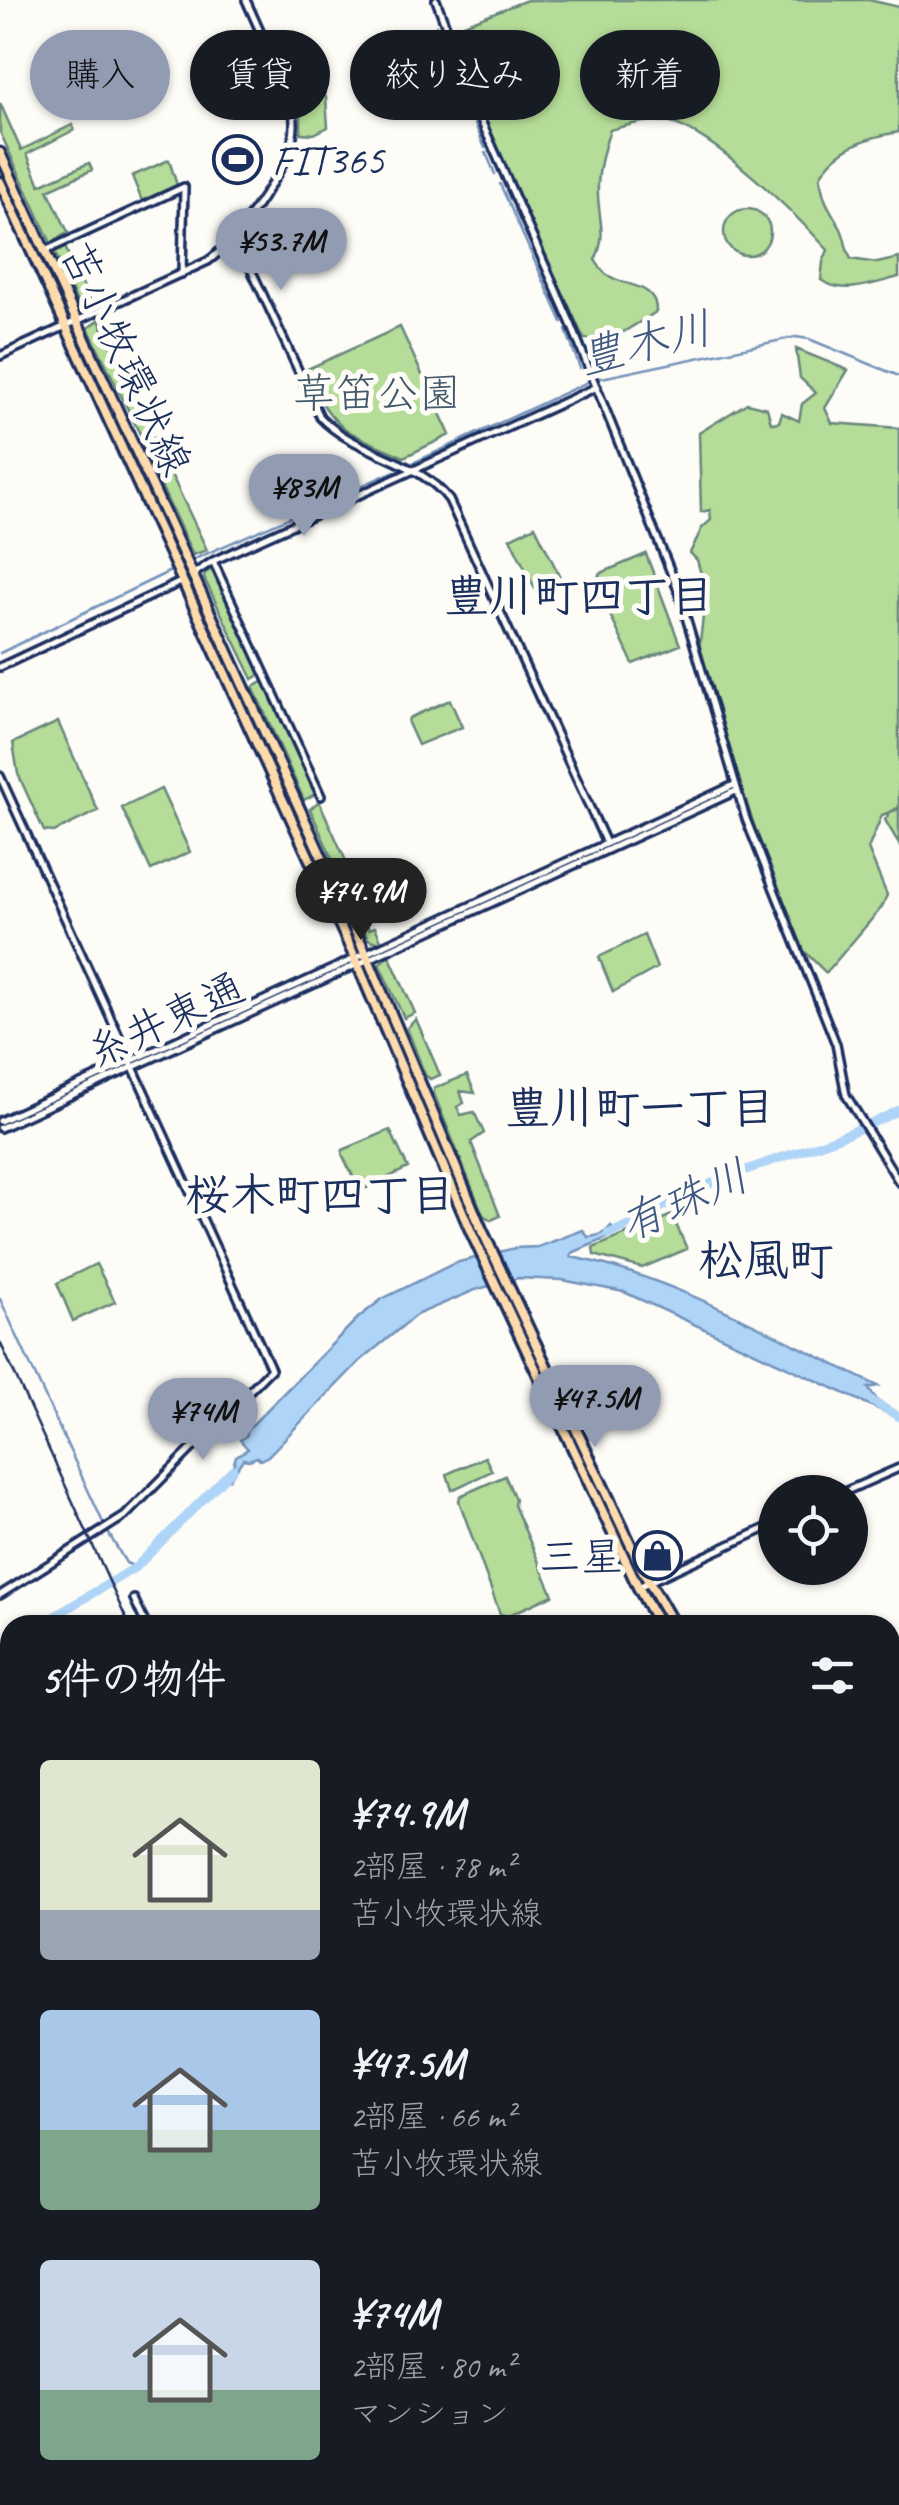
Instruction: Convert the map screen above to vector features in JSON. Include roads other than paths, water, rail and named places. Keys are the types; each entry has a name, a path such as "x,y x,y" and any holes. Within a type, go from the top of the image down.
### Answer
{"main road":[{"name":"苫小牧環状線","path":"0,153 367,956 491,1249 668,1615"},
{"name":"苫小牧環状線","path":"0,182 356,961 498,1292 653,1615"}],"street":[{"path":"0,356 182,274 208,261 233,240 290,150 295,122 282,78 246,0"},
{"path":"436,0 483,126 595,382 689,619 736,788 836,1044 846,1095 899,1182"},
{"path":"45,251 184,186 182,274"},
{"path":"233,240 242,250 320,417 339,434 438,486 449,500 606,842"},
{"path":"0,667 191,572 413,471 595,382"},
{"path":"214,561 321,796"},
{"path":"0,776 272,1369 138,1504 0,1595"},
{"name":"糸井東通","path":"367,956 606,842 736,788"},
{"name":"糸井東通","path":"0,1124 736,788"},
{"path":"868,1482 899,1468"},
{"path":"638,1587 758,1532"},
{"path":"134,1598 142,1615"}],"water":[{"path":"611,1226 619,1233 572,1253 571,1257 688,1294 767,1331 878,1386 868,1388 887,1413 624,1292 562,1280 518,1278 475,1290 416,1315 359,1362 268,1456 260,1460 243,1459 229,1480 236,1456 248,1449 240,1440 247,1435 245,1432 358,1318 382,1299 455,1263 515,1248 538,1247 583,1230 588,1237 595,1236"}],"waterway":[{"path":"436,25 438,30"},
{"path":"473,120 485,148"},
{"path":"486,153 495,174"},
{"path":"500,184 562,322"},
{"path":"566,330 580,368"},
{"name":"豊木川","path":"597,379 796,337 899,376"},
{"name":"豊木川","path":"413,463 590,381"},
{"name":"豊木川","path":"190,561 395,471"},
{"name":"豊木川","path":"0,653 183,565"},
{"name":"有珠川","path":"608,1234 698,1189 850,1133 899,1110"},
{"name":"豊木川","path":"0,1299 106,1529 126,1563 136,1567"},
{"path":"872,1401 899,1417"},
{"path":"57,1615 136,1567 233,1469"}],"railway":[{"path":"0,1342 124,1615"}],"place":[{"name":"FIT365","path":"237,159"},
{"name":"三星","path":"658,1556"}],"district":[{"name":"豊川町四丁目","path":"579,595"},
{"name":"豊川町一丁目","path":"640,1107"},
{"name":"桜木町四丁目","path":"320,1194"},
{"name":"松風町","path":"766,1259"}],"park label":[{"name":"草笛公園","path":"377,392"}]}
